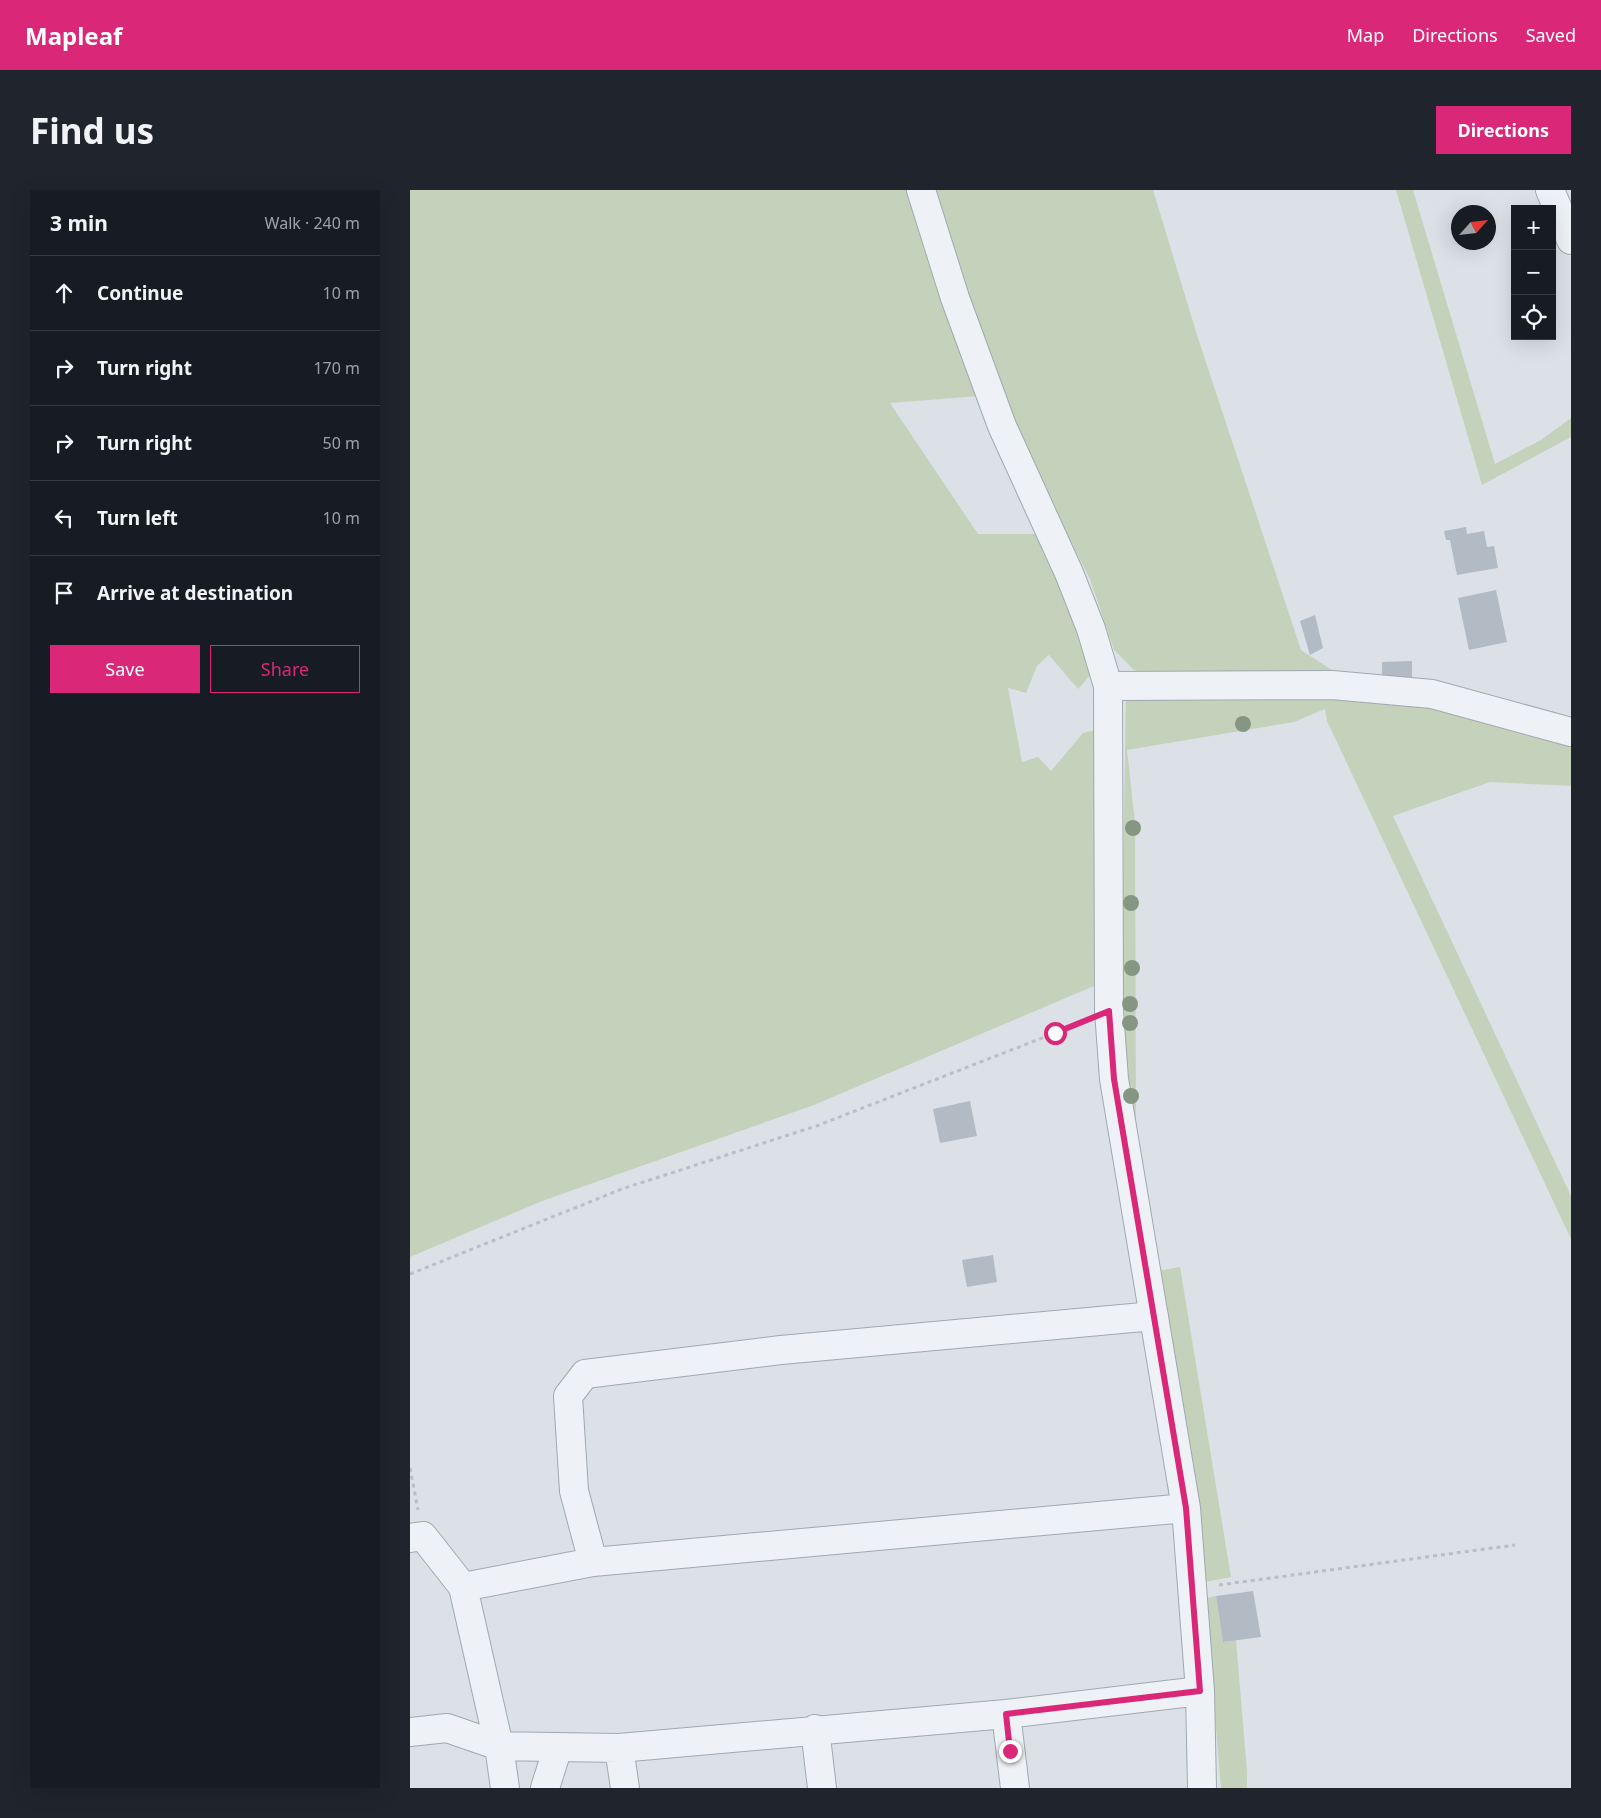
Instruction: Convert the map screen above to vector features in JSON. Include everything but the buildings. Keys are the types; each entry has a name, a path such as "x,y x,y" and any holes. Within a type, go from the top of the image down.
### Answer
{"street":[{"path":"921,190 955,298 1002,426 1069,572 1091,630 1108,686 1109,1011 1114,1079 1186,1508 1194,1588 1200,1691 1202,1788"},
{"path":"1550,190 1571,240"},
{"path":"1108,686 1332,685 1432,694 1571,732"},
{"path":"593,1562 574,1491 568,1396 585,1374 781,1350 1154,1316"},
{"path":"463,1587 593,1562 1186,1508"},
{"path":"416,1537 463,1587 499,1746 504,1788"},
{"path":"410,1732 447,1728 499,1746 620,1748 815,1729 1006,1714 1200,1691"},
{"path":"1006,1714 1015,1788"},
{"path":"815,1729 822,1788"},
{"path":"545,1788 558,1747"},
{"path":"620,1748 625,1788"}],"path":[{"path":"410,1274 622,1189 819,1125 1109,1011"},
{"path":"410,1468 416,1537"},
{"path":"1194,1588 1515,1545"}],"green space":[{"path":"410,190 912,190 979,396 890,403 978,534 1042,534 1093,672 1078,689 1049,655 1037,666 1026,693 1008,688 1022,762 1038,757 1051,771 1083,733 1099,729 1094,986 814,1105 542,1201 410,1257"},
{"path":"931,190 1153,190 1197,335 1301,650 1346,679 1147,674 1134,670 1114,650 1090,579 1025,452 991,371"},
{"path":"1396,190 1413,190 1495,464 1541,440 1571,418 1571,437 1482,485"},
{"path":"1126,692 1421,700 1571,736 1571,786 1490,782 1393,816 1571,1196 1571,1239 1327,721 1325,709 1294,722 1127,750 1135,823 1136,1130 1123,1079 1121,1016"},
{"path":"1180,1267 1231,1577 1205,1582 1158,1271"},
{"path":"1216,1596 1223,1642 1236,1640 1247,1788 1221,1788 1205,1598"}],"route":[{"path":"1010,1751 1006,1714 1200,1691 1194,1588 1186,1508 1114,1079 1109,1011 1055,1033"}]}
